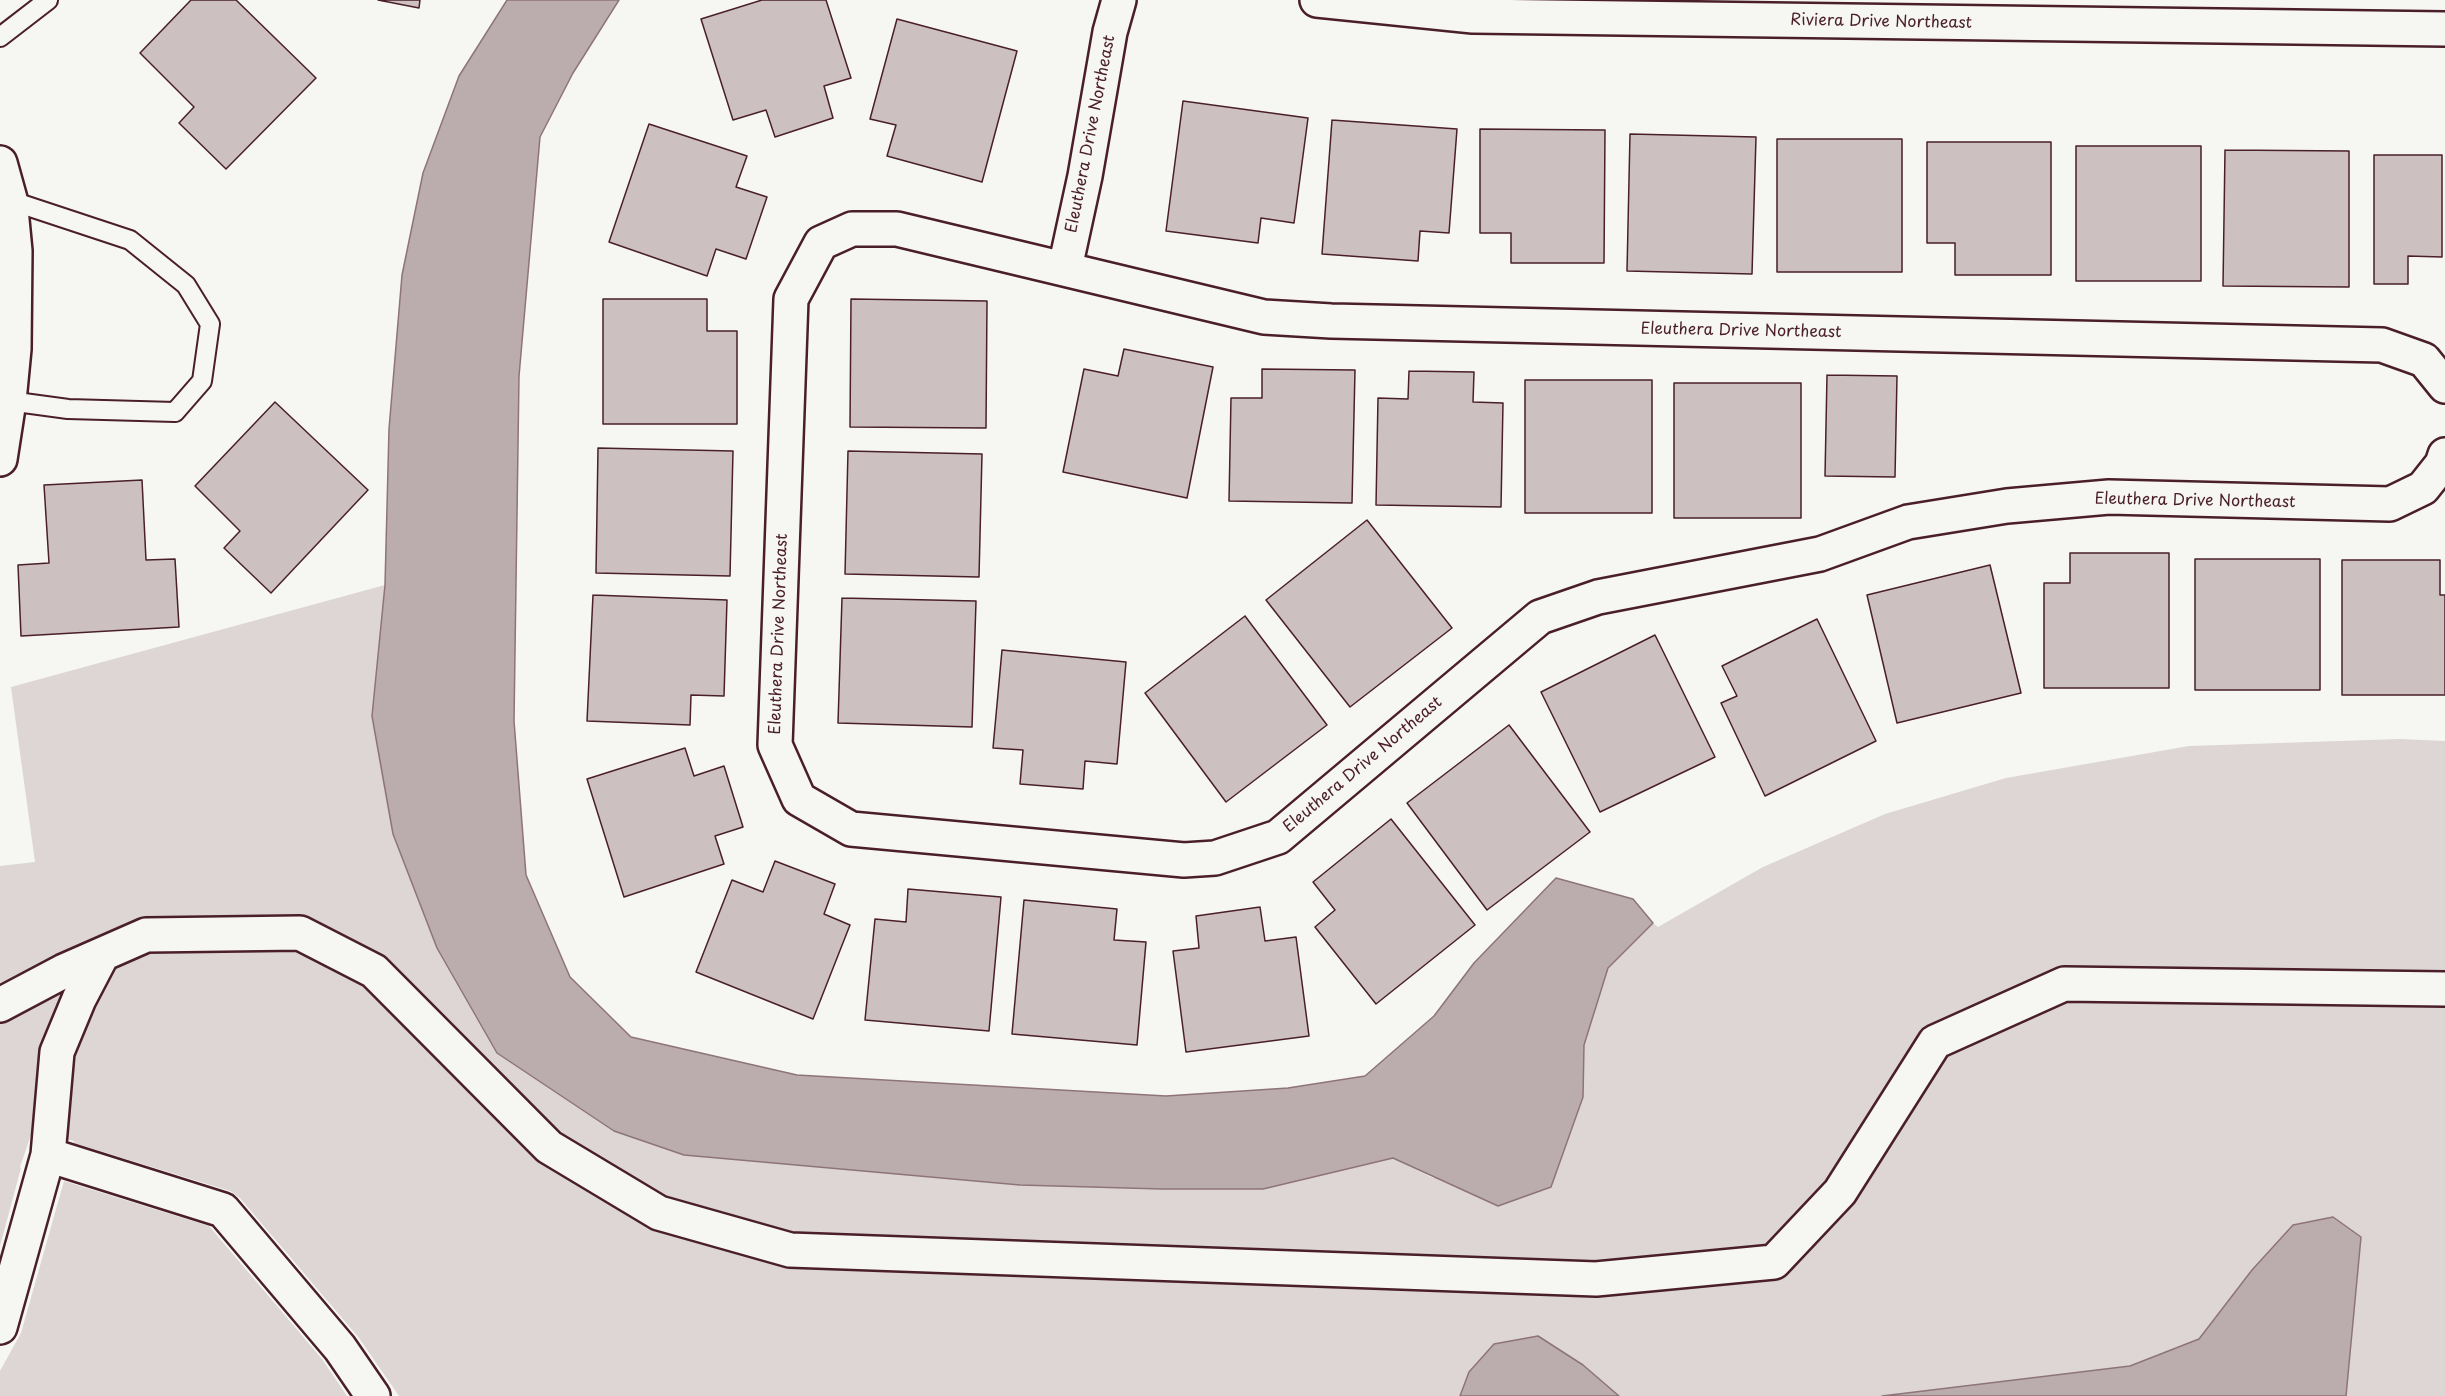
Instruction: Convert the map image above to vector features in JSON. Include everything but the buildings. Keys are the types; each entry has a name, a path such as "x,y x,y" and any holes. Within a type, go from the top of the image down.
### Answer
{"street":[{"name":"Eleuthera Drive Northeast","path":"1065,268 1085,176 1110,32 1119,0"},
{"name":"Riviera Drive Northeast","path":"1317,0 1473,16 2445,29"},
{"path":"0,163 15,251 14,349 5,402 0,459"},
{"name":"Eleuthera Drive Northeast","path":"2445,386 2424,360 2382,345 1331,321 1264,317 897,229 852,229 821,243 791,299 775,745 799,800 851,829 1184,860 1215,858 1278,837 1540,617 1598,597 1820,554 1908,522 2007,506 2109,497 2390,504 2423,488 2442,464 2445,455"},
{"path":"0,1005 64,971 146,935 300,933 374,971 549,1147 659,1213 790,1250 1596,1279 1774,1262 1840,1192 1935,1042 2064,984 2445,989"},
{"path":"0,1325 48,1155 57,1052 79,999 102,956"},
{"path":"48,1155 223,1210 340,1348 373,1396"}],"lane":[{"path":"0,37 48,0"},
{"path":"5,199 130,240 186,285 210,324 202,381 175,412 69,409 5,402"}],"shaded area":[{"path":"507,0 619,0 573,73 540,137 519,376 514,721 526,875 570,977 631,1037 797,1075 1166,1096 1288,1088 1365,1076 1434,1016 1474,963 1556,878 1633,899 1653,923 1608,968 1584,1045 1583,1097 1551,1187 1498,1206 1393,1158 1263,1189 1162,1189 1020,1185 684,1155 614,1131 497,1053 437,948 393,834 372,716 385,585 389,429 402,275 423,173 459,76"},
{"path":"385,585 372,716 684,1155 1020,1185 1263,1189 1393,1158 1433,1178 1583,1097 1584,1045 1608,968 1653,923 1658,927 1763,867 1885,814 2006,778 2189,746 2400,739 2445,741 2445,1396 2346,1396 2361,1238 2252,1270 2199,1339 2130,1366 1882,1396 1619,1396 1583,1365 1538,1336 1469,1372 1460,1396 399,1396 359,1338 240,1198 230,1191 74,1143 74,1141 34,1131 20,1167 0,1246 0,866 35,862 11,687"},
{"path":"64,1181 209,1226 322,1359 347,1396 0,1396 0,1371 21,1333"},
{"path":"2333,1217 2361,1237 2346,1396 1882,1396 2130,1366 2199,1339 2252,1270 2293,1225"},
{"path":"1538,1336 1583,1365 1619,1396 1460,1396 1469,1372 1494,1344"}]}
